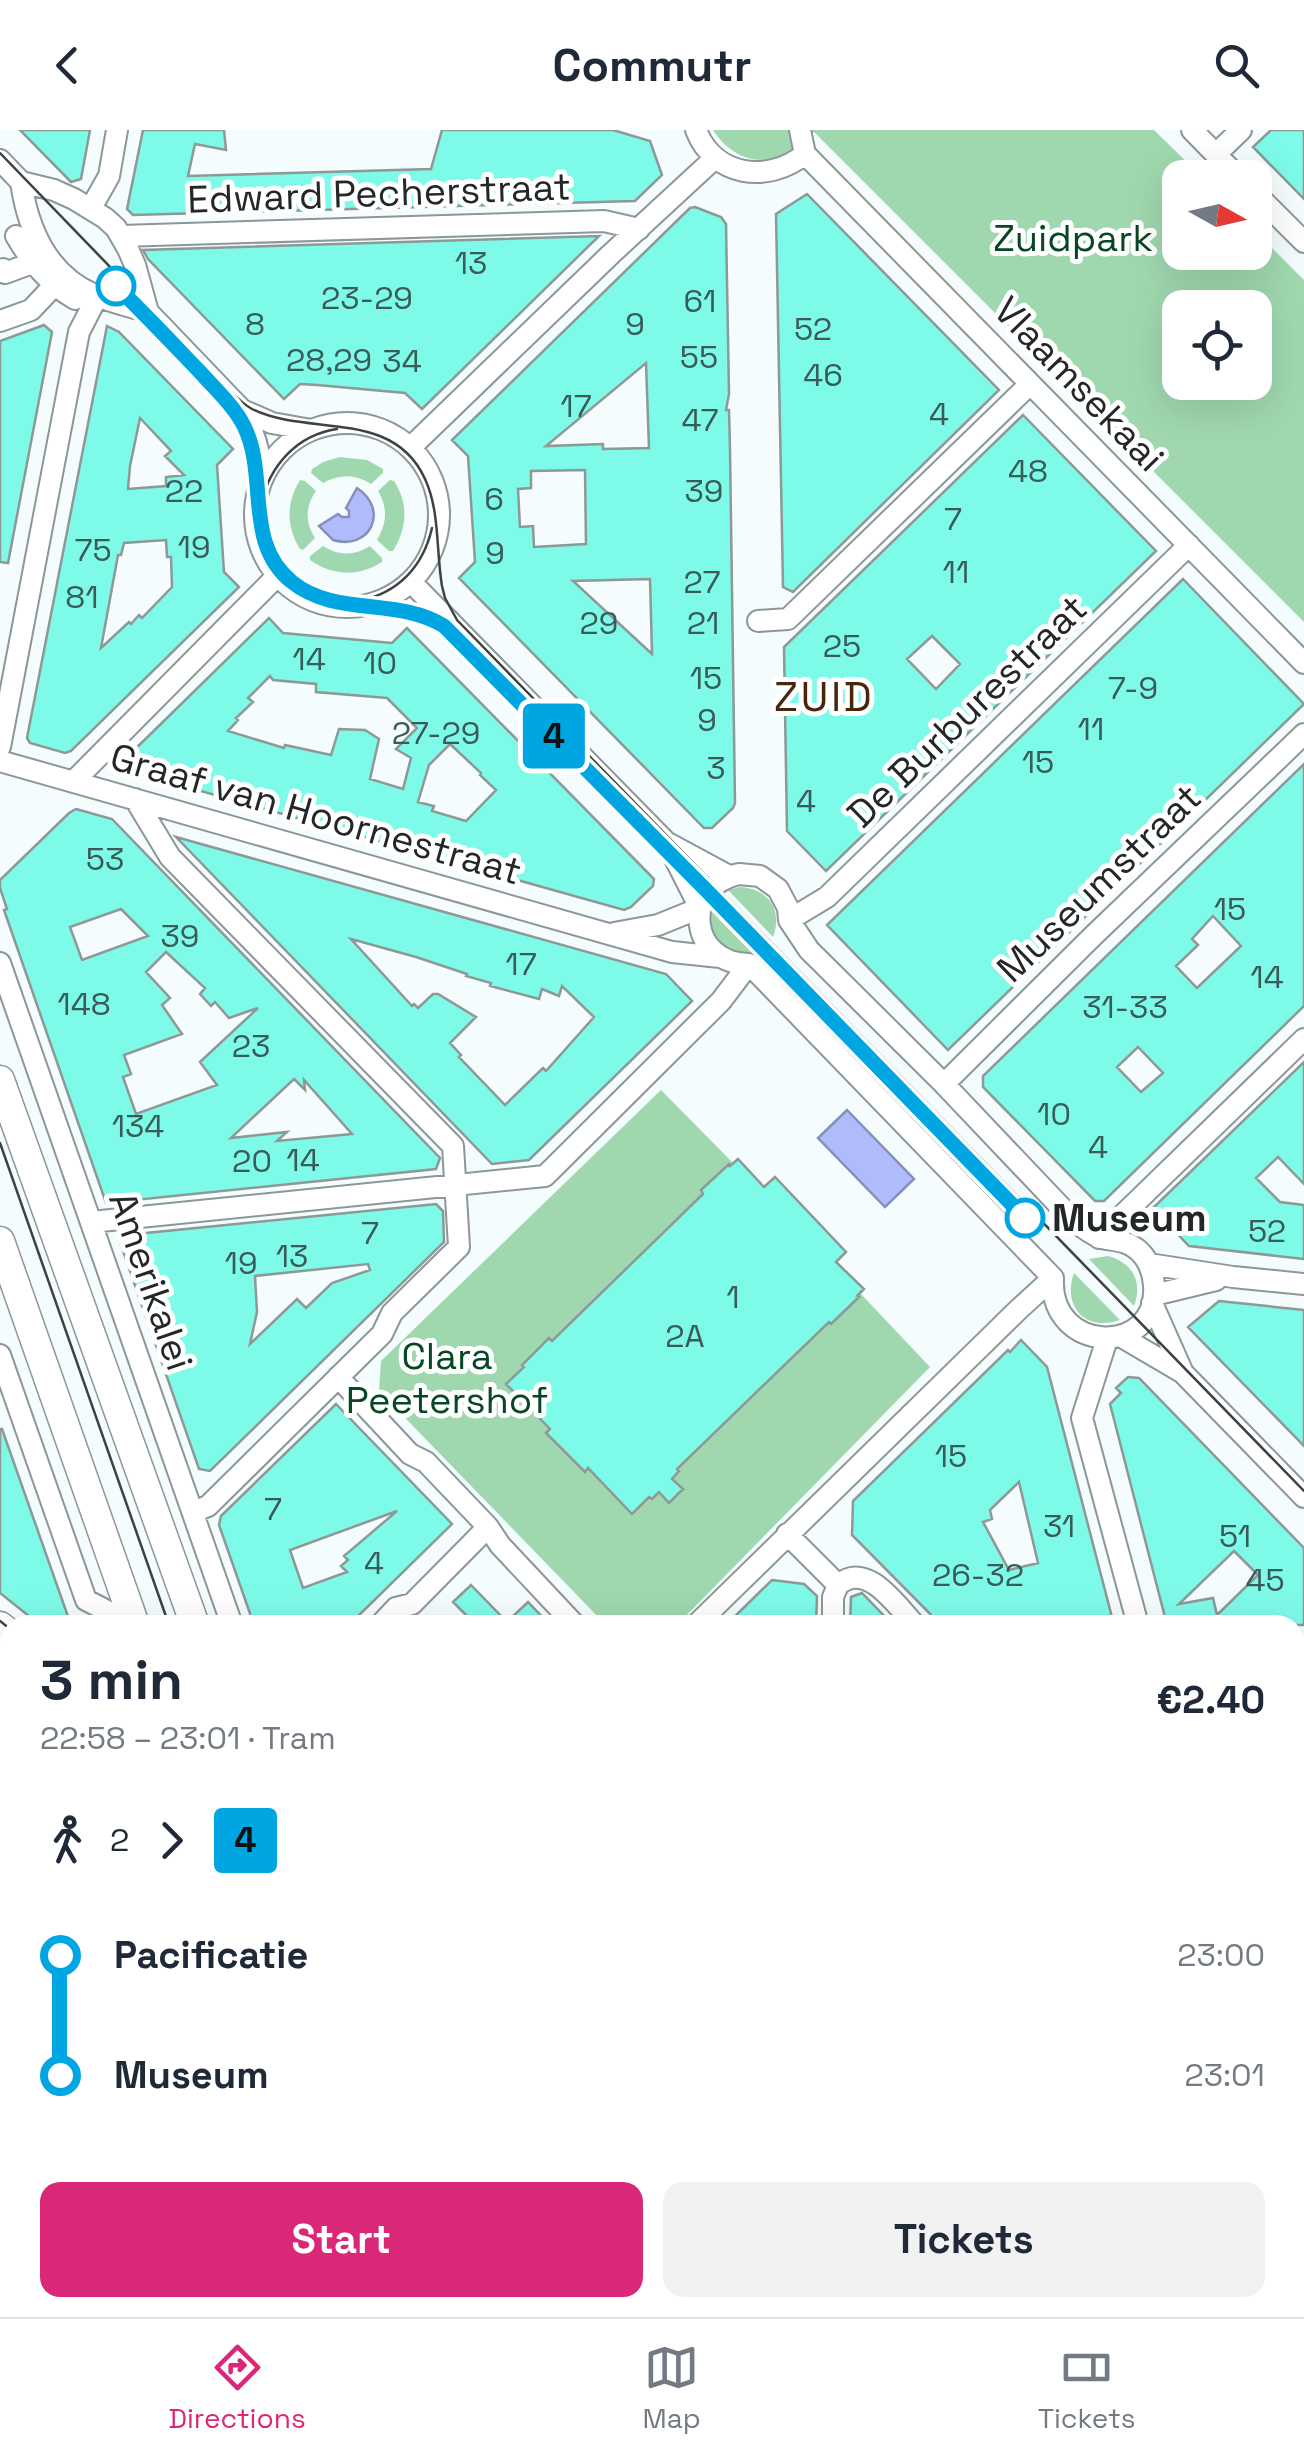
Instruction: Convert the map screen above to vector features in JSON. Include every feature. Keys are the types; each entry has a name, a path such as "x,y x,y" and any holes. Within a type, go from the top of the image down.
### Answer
{"main road":[{"name":"Amerikalei","path":"0,1080 191,1615"},
{"path":"0,1241 131,1615"}],"street":[{"path":"91,208 109,176 117,130"},
{"path":"696,130 715,158 754,174 772,172 805,154 800,130"},
{"path":"1192,130 1222,160"},
{"path":"1216,154 1241,130"},
{"name":"Vlaamsekaai","path":"805,154 1304,664"},
{"path":"411,448 715,158"},
{"path":"0,160 22,182 54,190 91,208 121,236 135,265 148,312 240,409 257,440 264,477"},
{"path":"16,236 26,213 22,182"},
{"path":"1272,210 1304,242"},
{"name":"Edward Pecherstraat","path":"121,236 604,221 639,229"},
{"path":"16,236 32,263 95,302 148,312"},
{"path":"16,236 44,251 59,281"},
{"path":"0,270 5,273 32,263"},
{"path":"0,321 31,310 59,281"},
{"path":"1,741 78,332 95,302"},
{"path":"758,622 788,620 1030,384"},
{"path":"240,409 272,423 311,430"},
{"path":"354,423 387,432 411,448 432,482 438,529 427,560 410,582 379,601 345,607 310,599 277,576 260,546 255,509 264,477 278,454 311,430 354,423"},
{"name":"De Burburestraat","path":"789,920 827,897 1188,546"},
{"path":"73,782 277,576"},
{"path":"410,582 666,842 729,876"},
{"name":"Museumstraat","path":"944,1084 1304,734"},
{"name":"Graaf van Hoornestraat","path":"0,762 672,952 749,964"},
{"path":"136,800 170,857 453,1146 459,1247 392,1313 382,1334 208,1506 192,1512"},
{"path":"666,842 700,908"},
{"path":"720,957 703,938 699,918 708,892 729,876 750,874 770,882 783,896 789,920 810,950 1075,1222 1099,1238 1129,1244 1148,1264 1154,1280 1153,1299 1141,1324 1113,1338 1082,1418 1135,1615"},
{"name":"Graaf van Hoornestraat","path":"612,934 658,924 700,908"},
{"name":"Amerikalei","path":"0,962 228,1615"},
{"path":"91,1222 545,1176 721,1001 749,964 1054,1278 1055,1298 1064,1319 1082,1334 1113,1338 1183,1373 1304,1497"},
{"path":"1099,1238 1304,1039"},
{"path":"1148,1264 1304,1284"},
{"path":"1153,1299 1233,1277"},
{"path":"706,1615 1054,1278"},
{"path":"1153,1299 1183,1373"},
{"path":"0,1355 86,1600 115,1615"},
{"path":"338,1377 410,1454 426,1462 566,1615"},
{"path":"389,1615 396,1608 412,1604 488,1527"},
{"path":"787,1534 838,1585"},
{"path":"833,1615 838,1585 849,1577 864,1578 878,1587 905,1615"}],"green space":[{"name":"Zuidpark","path":"713,130 1154,130 1185,160 1162,160 1162,270 1272,270 1272,248 1304,280 1304,622 814,132 771,159 751,159 734,151"},
{"path":"340,457 367,460 383,469 383,473 371,484 347,476 323,483 311,473 323,462"},
{"path":"300,480 316,491 308,514 315,538 303,550 292,532 290,514"},
{"path":"390,480 399,490 404,516 393,551 377,540 385,516 378,491"},
{"path":"323,546 346,554 370,546 382,562 355,572 337,572 310,560"},
{"path":"740,887 759,892 771,903 776,918 773,937 728,890"},
{"path":"713,904 759,951 736,953 719,944 710,927"},
{"name":"Clara Peetershof","path":"661,1090 733,1163 552,1341 549,1339 522,1364 524,1368 506,1384 550,1429 546,1433 585,1471 588,1468 632,1514 659,1492 669,1502 682,1489 672,1479 679,1472 677,1469 860,1293 930,1367 687,1615 596,1615 379,1391 381,1361"},
{"path":"1108,1256 1124,1263 1134,1275 1134,1306 1089,1259"},
{"path":"1074,1273 1120,1320 1097,1322 1080,1314 1071,1296"}],"water":[{"path":"357,488 372,507 371,526 357,540 333,540 319,526 338,514 349,517 346,508"},
{"path":"847,1110 914,1179 885,1207 818,1138"}],"building":[{"path":"20,130 90,130 81,179 71,182"},
{"path":"143,130 224,130 226,150 195,144 188,176 431,169 442,130 613,130 650,141 662,175 635,201 133,215 127,209"},
{"path":"1271,130 1304,130 1304,199 1272,166 1272,160 1266,160 1253,147"},
{"path":"807,194 999,390 793,592 783,587 776,214"},
{"path":"690,208 721,217 726,224 735,803 712,828 704,828 459,578 475,562 468,456 452,440","holes":["646,363 649,448 603,449 603,444 546,446","585,470 586,544 534,547 533,526 520,527 518,489 531,488 531,471","650,579 652,654 573,581"]},
{"path":"599,236 422,409 405,393 317,385 300,384 284,399 143,250"},
{"path":"44,325 52,332 8,563 0,562 0,341"},
{"path":"107,326 119,332 233,449 217,465 224,572 239,587 71,751 65,753 30,743 27,738","holes":["140,418 171,451 165,456 184,475 166,477 166,486 128,489","166,540 172,587 142,618 139,615 129,622 101,648 118,555 124,543"]},
{"path":"1023,415 1156,551 826,871 787,831 784,647","holes":["932,636 960,664 936,689 907,659"]},
{"path":"1183,579 1304,704 948,1050 827,925"},
{"path":"269,618 283,633 392,643 407,628 654,879 653,886 624,910 126,770 124,760","holes":["270,676 273,680 316,684 316,692 387,698 417,728 396,749 411,758 403,789 370,779 379,739 365,730 339,729 331,755 285,745 284,748 228,731 253,702 248,698","450,744 496,790 466,821 432,811 434,806 418,802 429,765"]},
{"path":"1304,764 1304,1006 1104,1201 1095,1201 983,1087 983,1076","holes":["1213,916 1241,946 1197,988 1176,966 1198,945 1192,939","1138,1047 1163,1073 1141,1092 1117,1067"]},
{"path":"76,809 112,819 440,1158 436,1169 106,1203 4,910 7,909 0,888 0,880","holes":["121,909 148,936 82,960 70,927","166,952 205,988 200,994 211,1006 215,1002 229,1018 258,1008 200,1062 217,1085 136,1114 123,1077 131,1074 124,1055 182,1034 162,1005 170,998 146,972","294,1079 305,1090 304,1080 352,1134 277,1141 287,1132 231,1138"]},
{"path":"176,837 666,974 692,1001 529,1160 492,1164","holes":["351,939 491,983 490,986 539,999 542,989 559,996 562,986 594,1017 546,1071 543,1068 505,1105 450,1043 476,1017 438,994 418,1008 412,1006"]},
{"path":"1304,1062 1304,1184 1278,1157 1256,1178 1280,1202 1304,1205 1304,1259 1189,1246 1153,1208"},
{"path":"738,1159 764,1187 775,1177 846,1252 836,1262 864,1289 677,1469 672,1479 683,1489 669,1503 659,1492 632,1514 588,1468 585,1472 546,1433 550,1429 506,1384 549,1338 552,1341 703,1194 701,1190"},
{"path":"436,1204 443,1211 444,1242 210,1471 199,1469 121,1245 126,1235","holes":["368,1264 370,1270 332,1283 306,1308 297,1299 250,1344 257,1312 255,1276"]},
{"path":"1219,1301 1304,1310 1304,1446 1188,1327"},
{"path":"1021,1340 1047,1367 1111,1615 931,1615 852,1535 853,1501","holes":["1019,1482 1038,1563 1009,1570 983,1522 992,1519 990,1510"]},
{"path":"1128,1377 1139,1378 1304,1548 1304,1615 1217,1615 1164,1615 1110,1404 1121,1393 1116,1388","holes":["1234,1551 1258,1575 1217,1615 1213,1598 1179,1604"]},
{"path":"336,1404 452,1524 359,1615 250,1615 219,1525 221,1516","holes":["397,1511 344,1556 348,1560 341,1566 347,1572 303,1588 290,1550"]},
{"path":"2,1429 67,1615 28,1615 0,1593"},
{"path":"772,1580 804,1584 817,1596 816,1615 736,1615"},
{"path":"471,1585 500,1615 466,1615 453,1602"},
{"path":"862,1593 883,1615 850,1615 851,1597"},
{"path":"528,1602 540,1615 514,1615"}],"tram line":[{"path":"0,153 245,405 274,417 371,433 392,442 411,457 430,491 442,586 457,620 1304,1491"},
{"name":"4","path":"116,286 238,416 251,446 262,536 273,560 288,578 307,592 328,599 422,614 454,634 1025,1218"},
{"path":"223,397 248,435 266,544 285,576 318,596 414,612 440,624 462,643"},
{"path":"261,504 271,477 287,454 310,438 337,429"},
{"path":"359,601 386,592 407,576 422,555 432,528"},
{"path":"0,1143 165,1615"}],"place":[{"name":"Museum","path":"1025,1218"}],"district":[{"name":"ZUID","path":"824,696"}]}
